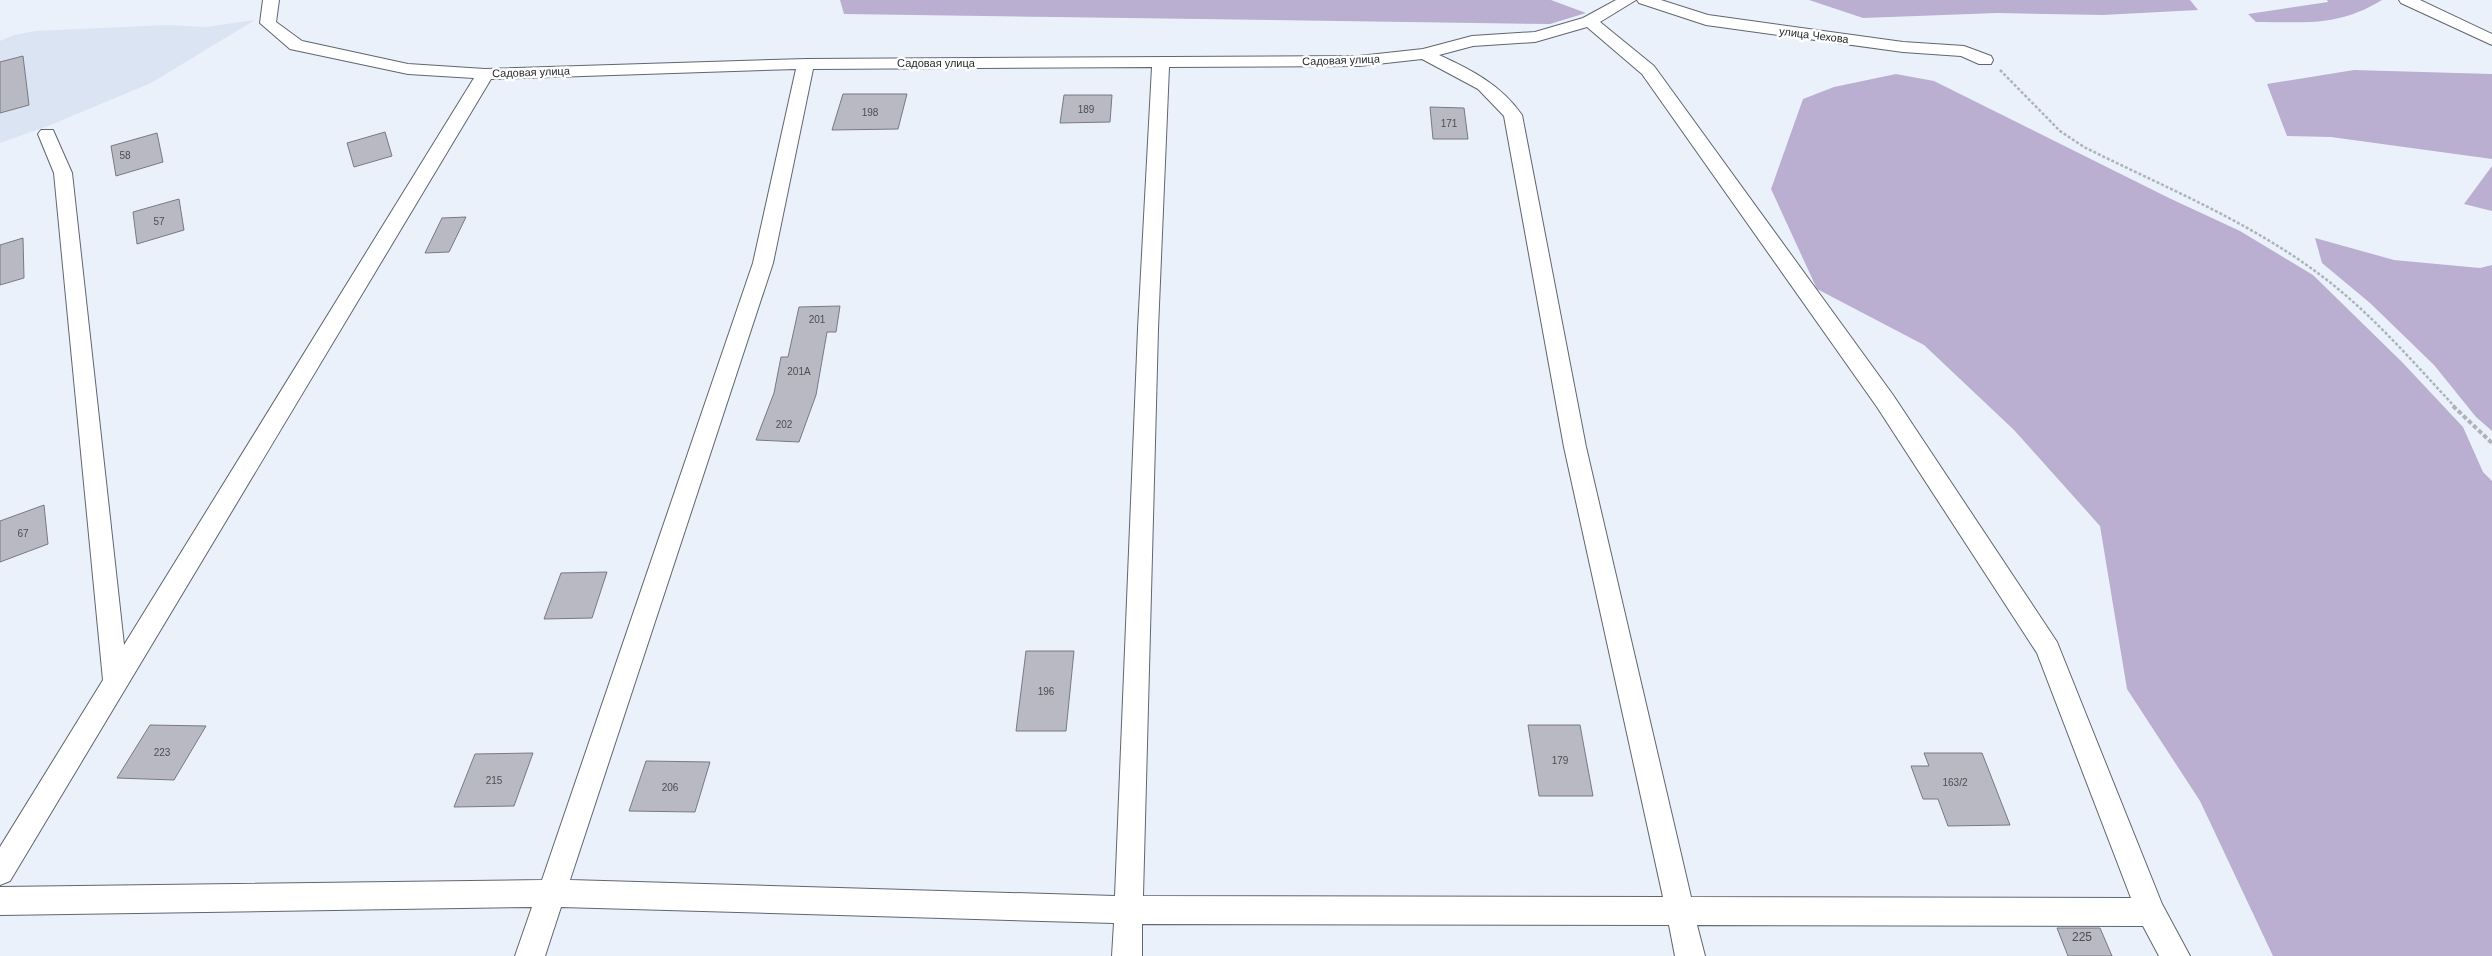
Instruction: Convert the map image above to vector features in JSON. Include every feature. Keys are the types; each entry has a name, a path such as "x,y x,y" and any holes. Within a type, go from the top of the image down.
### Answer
{"street":[{"name":"Садовая улица","path":"271,0 268,23 296,45 408,69 485,74 806,64 1359,61 1424,54 1472,41 1535,36 1563,30 1589,21 1628,0"},
{"name":"улица Чехова","path":"1645,0 1706,20 1903,47 1964,51 1985,60"},
{"path":"2407,0 2492,40"},
{"path":"1589,21 1648,70 1885,401 2048,649 2151,912 2175,956"},
{"path":"1424,54 1483,83 1500,96 1513,115 1575,447 1690,956"},
{"path":"1127,956 1148,339 1161,62"},
{"path":"530,956 763,263 806,64"},
{"path":"0,872 485,74"},
{"path":"47,134 63,173 116,684"},
{"path":"0,901 552,893 1130,910 2151,912"}],"path":[{"path":"1985,60 2007,75 2060,131 2076,142 2104,159 2247,228 2322,276 2388,336 2471,425 2492,443"}],"shaded area":[{"path":"840,0 1551,0 1586,13 1550,24 844,14"},
{"path":"1809,0 2190,0 2198,10 2103,15 1997,13 1863,18"},
{"path":"2327,0 2382,0 2351,15 2321,21 2256,22 2248,14 2328,2"},
{"path":"255,20 151,83 48,126 0,143 0,41 14,35 35,31 168,25 206,27"},
{"path":"2354,70 2492,74 2492,159 2331,137 2287,136 2267,84"},
{"path":"1896,74 1934,81 2169,198 2240,231 2313,275 2402,362 2463,427 2483,472 2492,481 2492,956 2273,956 2200,801 2127,689 2100,526 2014,430 1924,345 1817,289 1771,189 1803,99 1834,87"},
{"path":"2492,166 2492,211 2464,204"},
{"path":"2315,238 2394,260 2480,268 2492,265 2492,431 2476,417 2434,365 2370,303 2322,263"}],"building":[{"path":"23,56 29,105 0,113 0,62"},
{"path":"843,94 907,94 898,129 832,130"},
{"path":"1064,95 1112,95 1110,122 1060,123"},
{"path":"1430,107 1464,108 1468,139 1433,139"},
{"path":"385,132 392,156 354,167 347,143"},
{"path":"157,133 163,162 116,176 111,146"},
{"path":"179,199 184,230 137,244 133,212"},
{"path":"466,217 449,252 425,253 442,218"},
{"path":"23,238 24,278 0,285 0,245"},
{"path":"840,306 836,332 827,332 816,395 799,442 756,440 774,393 781,357 788,357 799,307"},
{"path":"44,505 48,544 0,562 0,521"},
{"path":"607,572 592,618 544,619 561,573"},
{"path":"1026,651 1074,651 1066,731 1016,731"},
{"path":"150,725 206,726 174,780 117,778"},
{"path":"1528,725 1580,725 1593,796 1539,796"},
{"path":"533,753 514,806 454,807 475,754"},
{"path":"1924,753 1982,753 2010,825 1948,826 1938,799 1923,799 1911,766 1929,766"},
{"path":"646,761 710,762 695,812 629,811"},
{"path":"2057,928 2100,928 2112,956 2068,956"}]}
